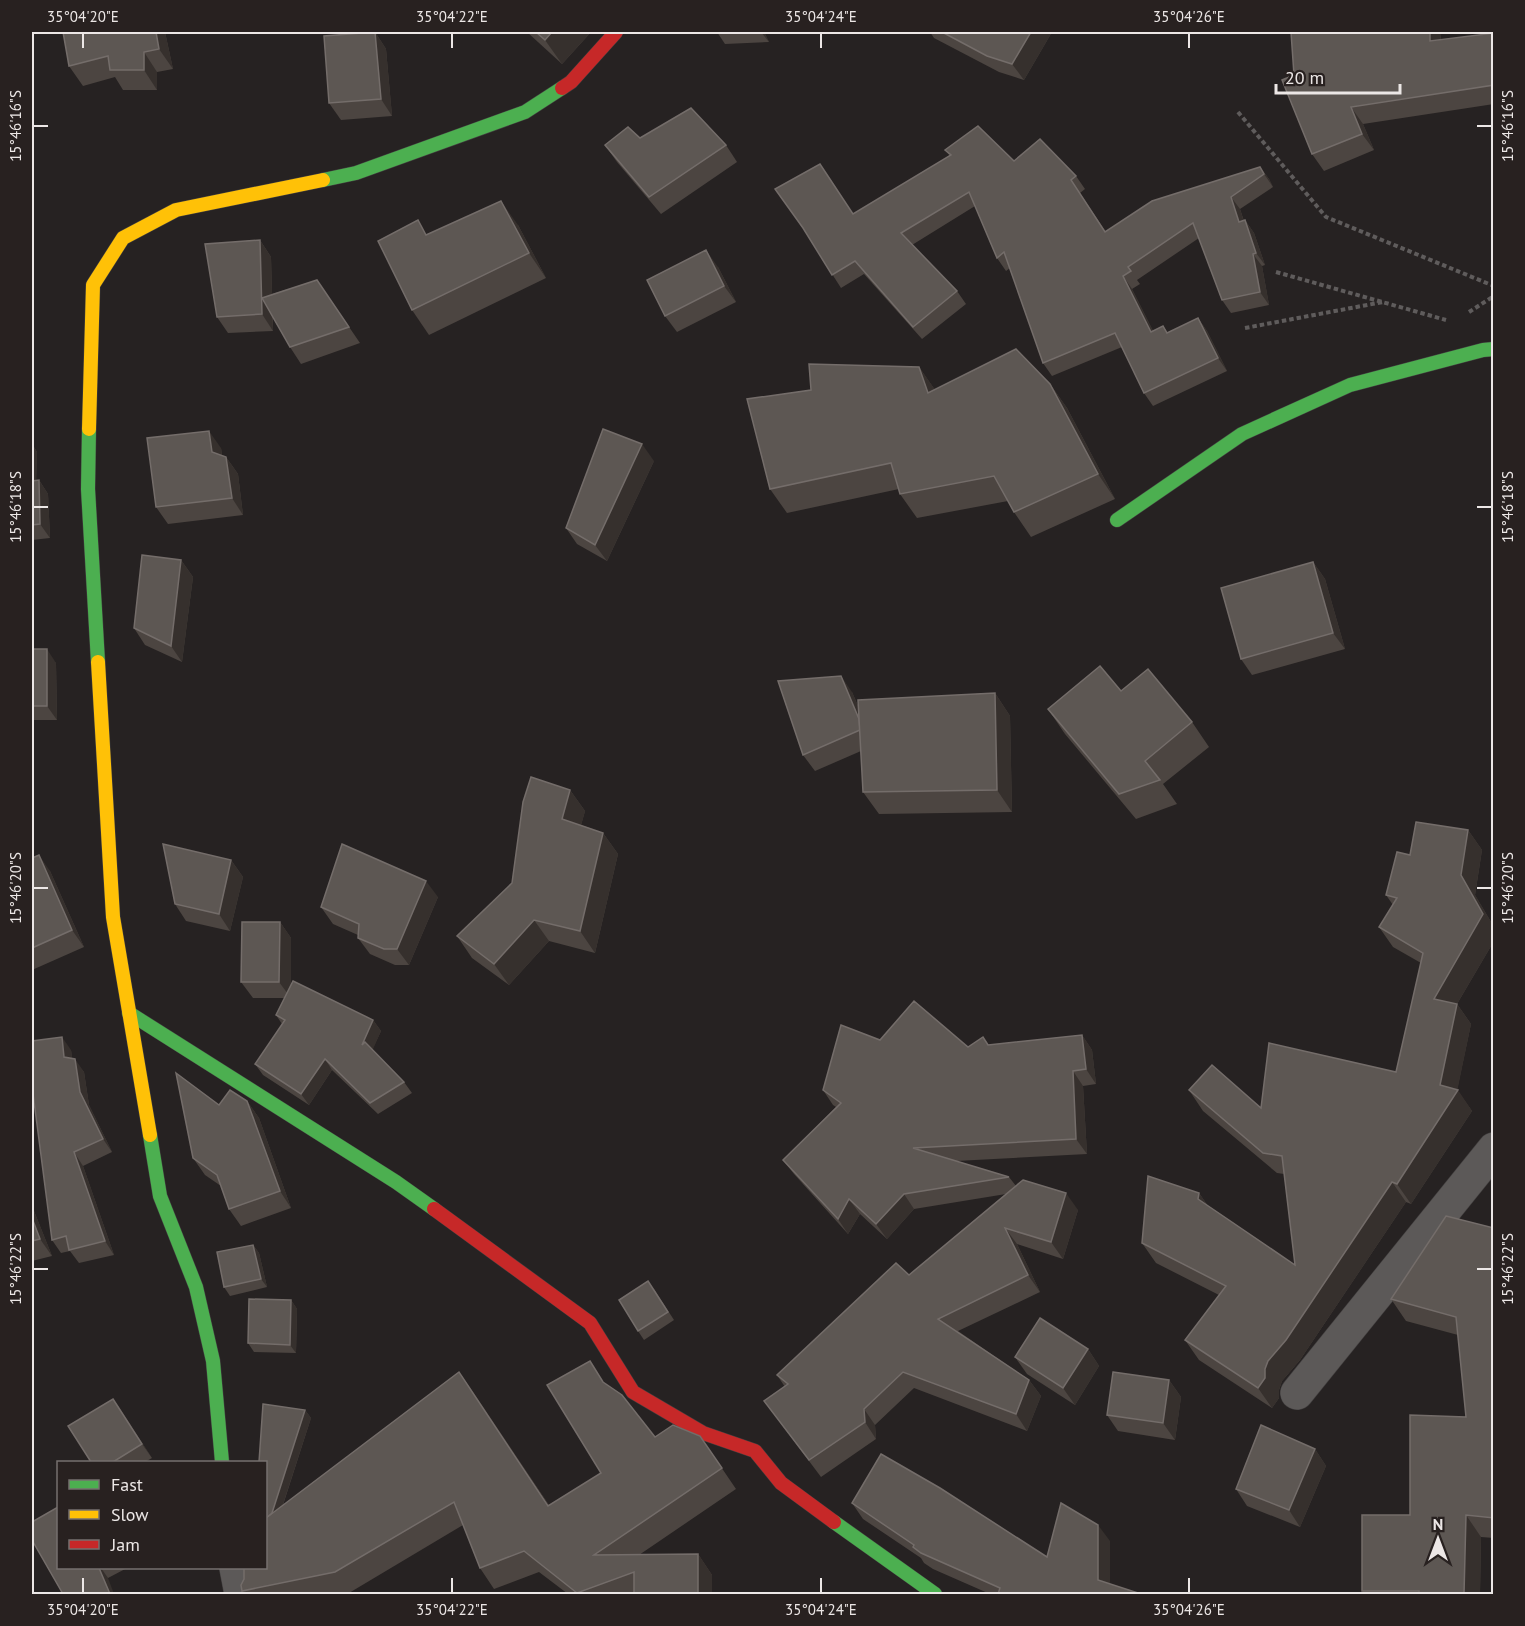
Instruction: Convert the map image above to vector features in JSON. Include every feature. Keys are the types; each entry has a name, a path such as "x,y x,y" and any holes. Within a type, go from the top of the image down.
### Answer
{"street":[{"path":"222,1461 213,1361 196,1287 160,1196 113,917 88,489 93,285 123,238 176,210 356,173 525,112 571,82 616,32"},
{"path":"1117,520 1242,434 1350,385 1483,350 1494,350"},
{"path":"129,1013 396,1182 590,1323 633,1392 703,1433 755,1451 781,1483 935,1594"},
{"path":"1297,1393 1494,1149"},
{"path":"236,1569 241,1594"}],"path":[{"path":"1238,112 1326,217 1494,286"},
{"path":"1276,272 1454,321"},
{"path":"1464,315 1494,296"},
{"path":"1245,328 1384,302"}],"building":[{"path":"63,32 156,32 159,49 144,52 144,70 110,70 108,56 69,66"},
{"path":"375,32 381,99 329,103 324,36"},
{"path":"536,32 552,32 545,40"},
{"path":"942,32 1031,32 1012,64 987,56"},
{"path":"1291,32 1430,32 1430,41 1494,33 1494,85 1351,107 1362,134 1312,154 1282,80 1294,75"},
{"path":"691,108 726,145 649,197 605,145 628,127 640,138"},
{"path":"978,126 1014,161 1040,139 1076,176 1071,180 1105,232 1152,201 1260,167 1264,174 1231,197 1239,222 1245,220 1256,253 1253,254 1260,292 1222,300 1193,223 1128,267 1131,271 1123,276 1151,332 1163,326 1167,333 1198,318 1218,358 1144,393 1115,333 1043,363 1004,252 997,258 969,192 901,233 957,291 913,327 855,261 832,275 775,189 820,164 853,214 951,155 945,150"},
{"path":"501,201 529,253 412,310 378,241 418,220 426,235"},
{"path":"260,240 262,314 217,317 205,244"},
{"path":"706,250 724,286 665,316 647,280"},
{"path":"317,280 349,327 290,347 262,298"},
{"path":"1016,349 1050,384 1098,474 1014,512 994,476 900,494 891,463 770,489 747,399 811,390 809,364 919,367 928,393"},
{"path":"603,429 642,444 595,545 566,528"},
{"path":"209,431 212,452 226,457 232,498 156,507 147,438"},
{"path":"39,480 40,524 32,525 32,481"},
{"path":"142,555 181,560 171,646 134,628"},
{"path":"1313,562 1333,633 1241,659 1221,588"},
{"path":"32,649 47,649 47,706 32,706"},
{"path":"1100,666 1121,691 1148,669 1192,722 1145,761 1160,780 1119,794 1048,709"},
{"path":"841,676 859,719 860,730 803,755 778,681"},
{"path":"995,693 997,790 863,792 858,700"},
{"path":"531,777 570,790 562,819 603,833 580,931 534,920 494,964 457,936 512,883 523,802"},
{"path":"1416,822 1468,830 1461,875 1483,914 1434,999 1457,1004 1440,1085 1458,1090 1397,1184 1392,1182 1286,1340 1268,1361 1265,1378 1258,1388 1185,1340 1226,1286 1142,1243 1148,1176 1199,1193 1198,1199 1295,1265 1282,1156 1263,1153 1189,1090 1212,1065 1261,1108 1269,1043 1396,1072 1423,953 1379,927 1397,898 1386,895 1397,852 1410,855"},
{"path":"163,844 231,860 219,914 175,904"},
{"path":"342,844 426,881 397,949 384,949 358,938 359,924 321,907"},
{"path":"39,855 72,930 32,948 32,858"},
{"path":"242,922 280,922 279,982 241,982"},
{"path":"293,981 373,1020 362,1045 365,1042 404,1082 370,1103 325,1059 301,1094 255,1064 285,1020 276,1015"},
{"path":"914,1001 968,1047 983,1037 988,1045 1082,1035 1086,1069 1073,1071 1076,1139 913,1148 1009,1177 904,1194 876,1224 849,1199 838,1219 783,1160 841,1103 823,1090 841,1025 880,1040"},
{"path":"62,1037 64,1057 75,1059 80,1092 103,1139 74,1152 105,1241 69,1250 66,1236 52,1240 32,1086 32,1041"},
{"path":"176,1073 219,1105 230,1090 247,1101 280,1191 229,1209 217,1175 193,1158"},
{"path":"1023,1180 1066,1193 1051,1242 1005,1228 1028,1275 938,1319 1029,1380 1016,1414 903,1372 864,1409 865,1422 809,1460 764,1401 788,1384 777,1375 896,1263 909,1275"},
{"path":"1446,1216 1494,1228 1494,1518 1466,1515 1464,1594 1362,1591 1362,1515 1410,1515 1410,1415 1466,1417 1456,1317 1391,1299"},
{"path":"32,1218 40,1239 32,1241"},
{"path":"253,1245 261,1279 224,1287 217,1252"},
{"path":"648,1281 668,1312 638,1331 619,1300"},
{"path":"249,1299 291,1300 290,1345 248,1343"},
{"path":"1040,1318 1088,1349 1063,1388 1015,1357"},
{"path":"590,1361 603,1382 622,1395 655,1437 673,1425 700,1436 722,1468 594,1555 698,1554 698,1594 634,1594 634,1572 577,1593 524,1551 480,1568 454,1502 335,1572 242,1591 244,1569 267,1569 267,1517 459,1372 548,1506 601,1473 547,1385"},
{"path":"1113,1372 1169,1380 1163,1423 1107,1415"},
{"path":"113,1399 142,1444 115,1461 90,1461 68,1426"},
{"path":"263,1404 305,1410 272,1513 267,1517 267,1461 259,1461"},
{"path":"1261,1425 1315,1449 1289,1510 1236,1489"},
{"path":"881,1454 940,1488 1047,1557 1061,1503 1098,1525 1098,1580 1141,1594 998,1594 1000,1588 921,1553 913,1547 914,1545 852,1503"},
{"path":"57,1508 57,1569 99,1569 110,1594 63,1594 32,1540 32,1522"}],"traffic: fast":[{"path":"323,180 356,173 525,112 562,88"},
{"path":"1117,520 1242,434 1350,385 1494,349"},
{"path":"89,429 88,489 98,662"},
{"path":"129,1013 396,1182 434,1209"},
{"path":"150,1135 160,1196 196,1287 213,1361 222,1461"},
{"path":"834,1522 935,1594"}],"traffic: slow":[{"path":"89,429 93,285 123,238 176,210 323,180"},
{"path":"98,662 113,917 150,1135"}],"traffic: jam":[{"path":"562,88 571,82 616,32"},
{"path":"434,1209 590,1323 633,1392 703,1433 755,1451 781,1483 834,1522"}]}
